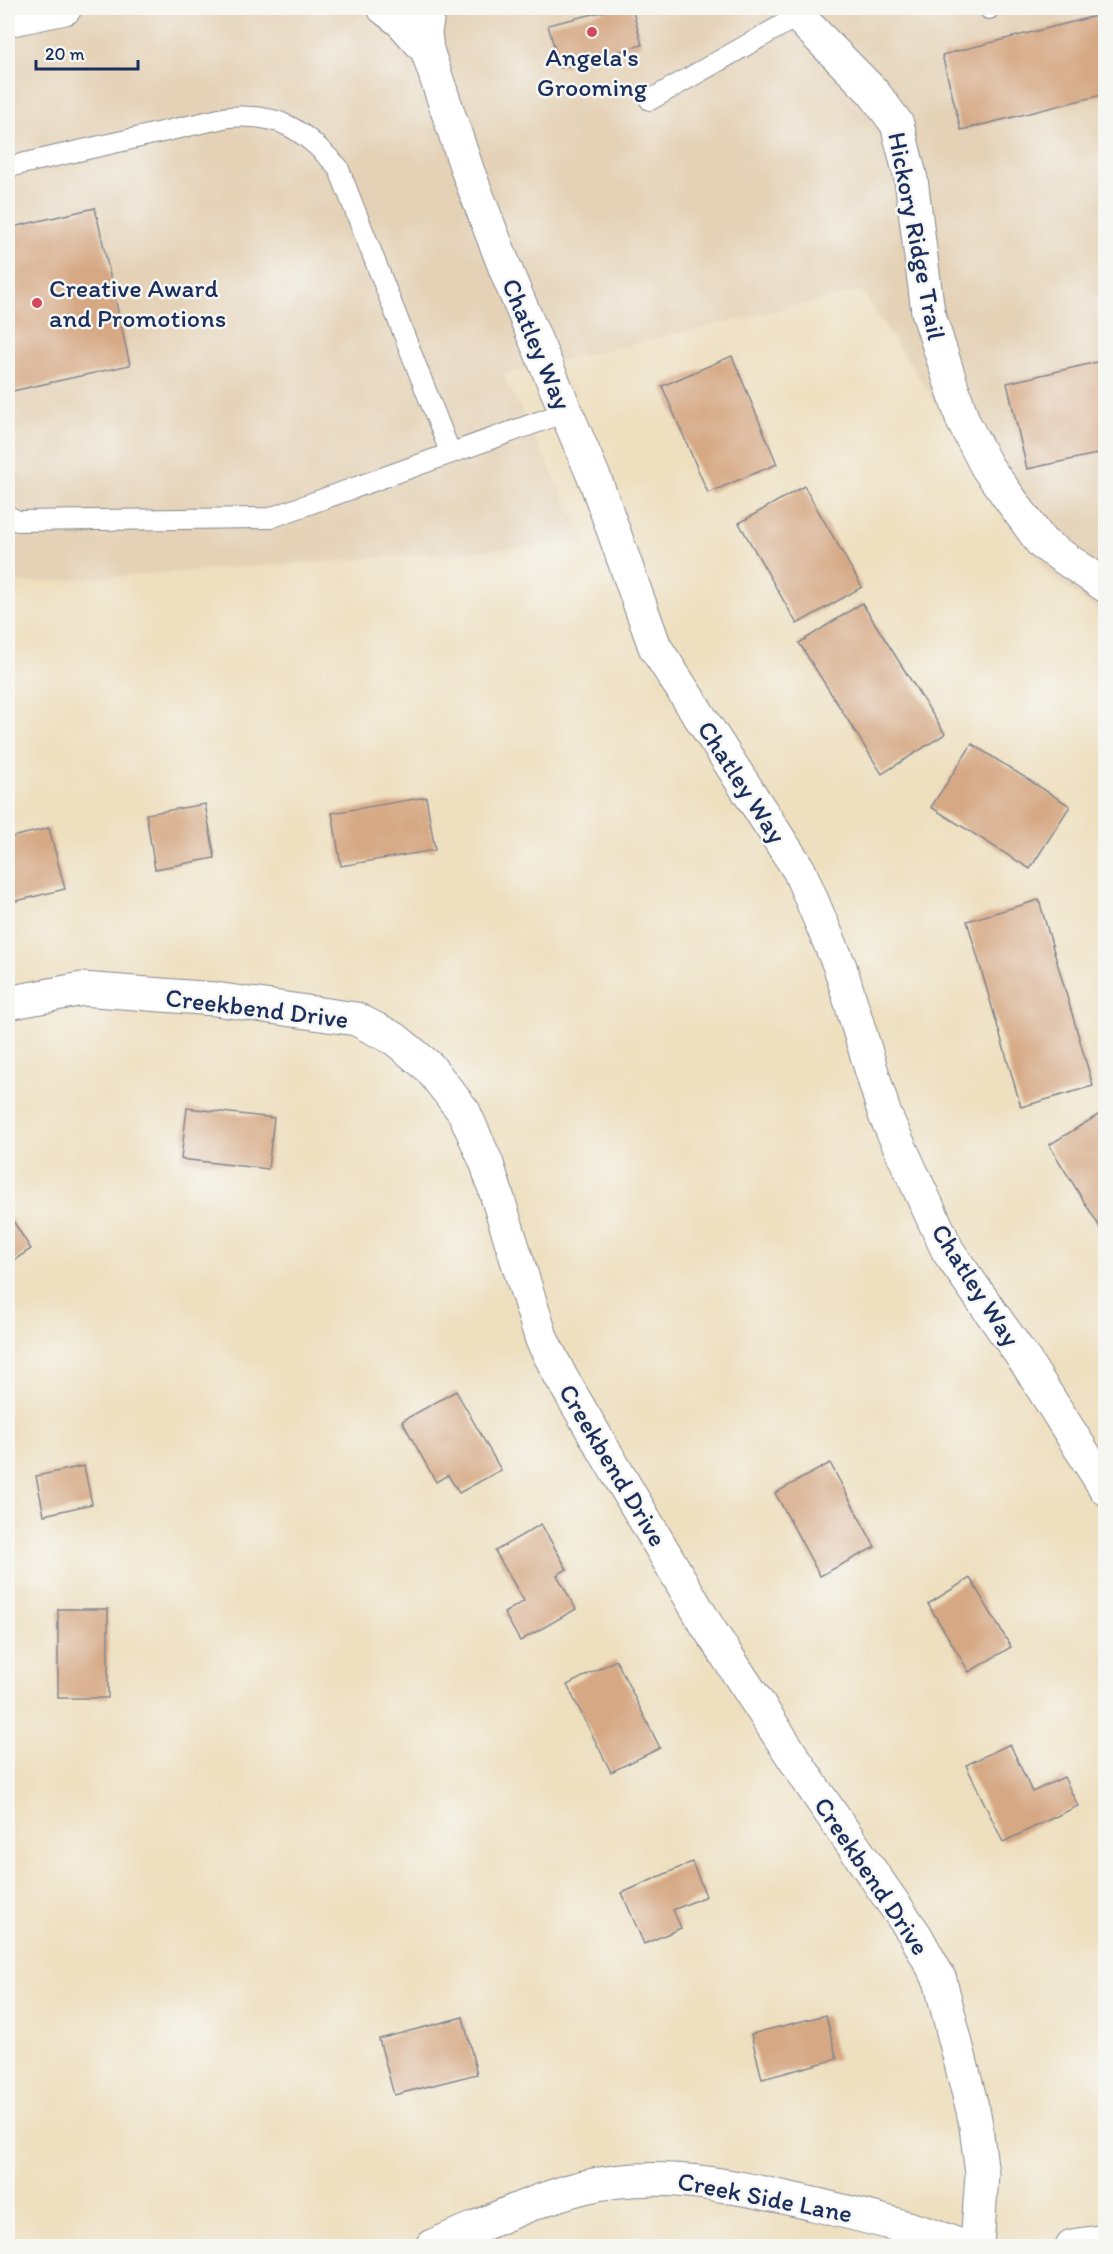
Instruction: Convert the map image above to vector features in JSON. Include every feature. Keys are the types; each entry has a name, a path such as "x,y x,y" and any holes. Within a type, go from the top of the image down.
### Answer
{"street":[{"path":"8,20 66,8"},
{"name":"Chatley Way","path":"384,8 427,50"},
{"name":"Chatley Way","path":"429,8 425,32 427,50 468,172 596,482 655,647 799,870 840,967 885,1115 948,1251 1026,1362 1106,1489"},
{"name":"Hickory Ridge Trail","path":"796,12 873,92 897,124 911,179 928,312 963,421 987,467 1042,543 1106,586"},
{"name":"Creekbend Drive","path":"8,1003 81,989 216,999 356,1019 395,1039 429,1067 464,1112 487,1164 542,1341 561,1377 706,1624 816,1792 910,1927 940,1980 975,2119 982,2174 977,2247"},
{"name":"Creek Side Lane","path":"432,2247 505,2216 584,2188 634,2180 676,2178 741,2188 867,2216 934,2236 961,2247"},
{"path":"1071,2247 1106,2241"}],"lane":[{"path":"650,100 796,12"},
{"path":"8,167 79,153 228,117 256,115 282,122 316,144 338,167 450,452"},
{"path":"8,516 18,521 270,518 566,412"}],"shaded area":[{"path":"8,8 1105,8 1105,616 1047,573 862,291 503,374 587,543 8,584"}],"building":[{"path":"618,8 632,8 642,45 560,68 548,25"},
{"path":"1096,16 1106,56 1106,94 961,130 942,55"},
{"path":"95,208 130,365 8,392 8,228"},
{"path":"732,356 777,464 708,493 662,386"},
{"path":"1106,360 1106,452 1027,469 1007,383"},
{"path":"804,486 862,587 797,624 739,523"},
{"path":"862,603 945,734 882,774 799,643"},
{"path":"972,744 1070,806 1030,869 931,807"},
{"path":"426,797 435,850 341,866 332,813"},
{"path":"205,804 215,858 155,869 146,814"},
{"path":"49,828 65,889 8,903 8,838"},
{"path":"1039,900 1093,1086 1021,1107 967,921"},
{"path":"187,1108 274,1118 268,1169 181,1159"},
{"path":"1106,1110 1106,1237 1049,1145"},
{"path":"8,1213 31,1249 8,1264"},
{"path":"456,1391 501,1470 459,1493 448,1475 436,1482 402,1421"},
{"path":"830,1463 875,1547 820,1576 775,1493"},
{"path":"84,1466 92,1504 44,1515 36,1476"},
{"path":"541,1524 567,1569 557,1575 576,1609 520,1641 504,1613 524,1601 495,1551"},
{"path":"970,1578 1011,1647 969,1672 928,1604"},
{"path":"58,1609 108,1609 108,1698 58,1698"},
{"path":"616,1660 660,1748 611,1772 567,1685"},
{"path":"1010,1744 1032,1792 1064,1777 1078,1806 1003,1842 966,1765"},
{"path":"692,1862 706,1896 673,1910 681,1928 644,1944 622,1893"},
{"path":"826,2015 837,2059 762,2079 751,2034"},
{"path":"463,2017 477,2074 394,2095 379,2039"}],"place":[{"name":"Angela's Grooming","path":"592,32"},
{"name":"Creative Award and Promotions","path":"37,303"}]}
